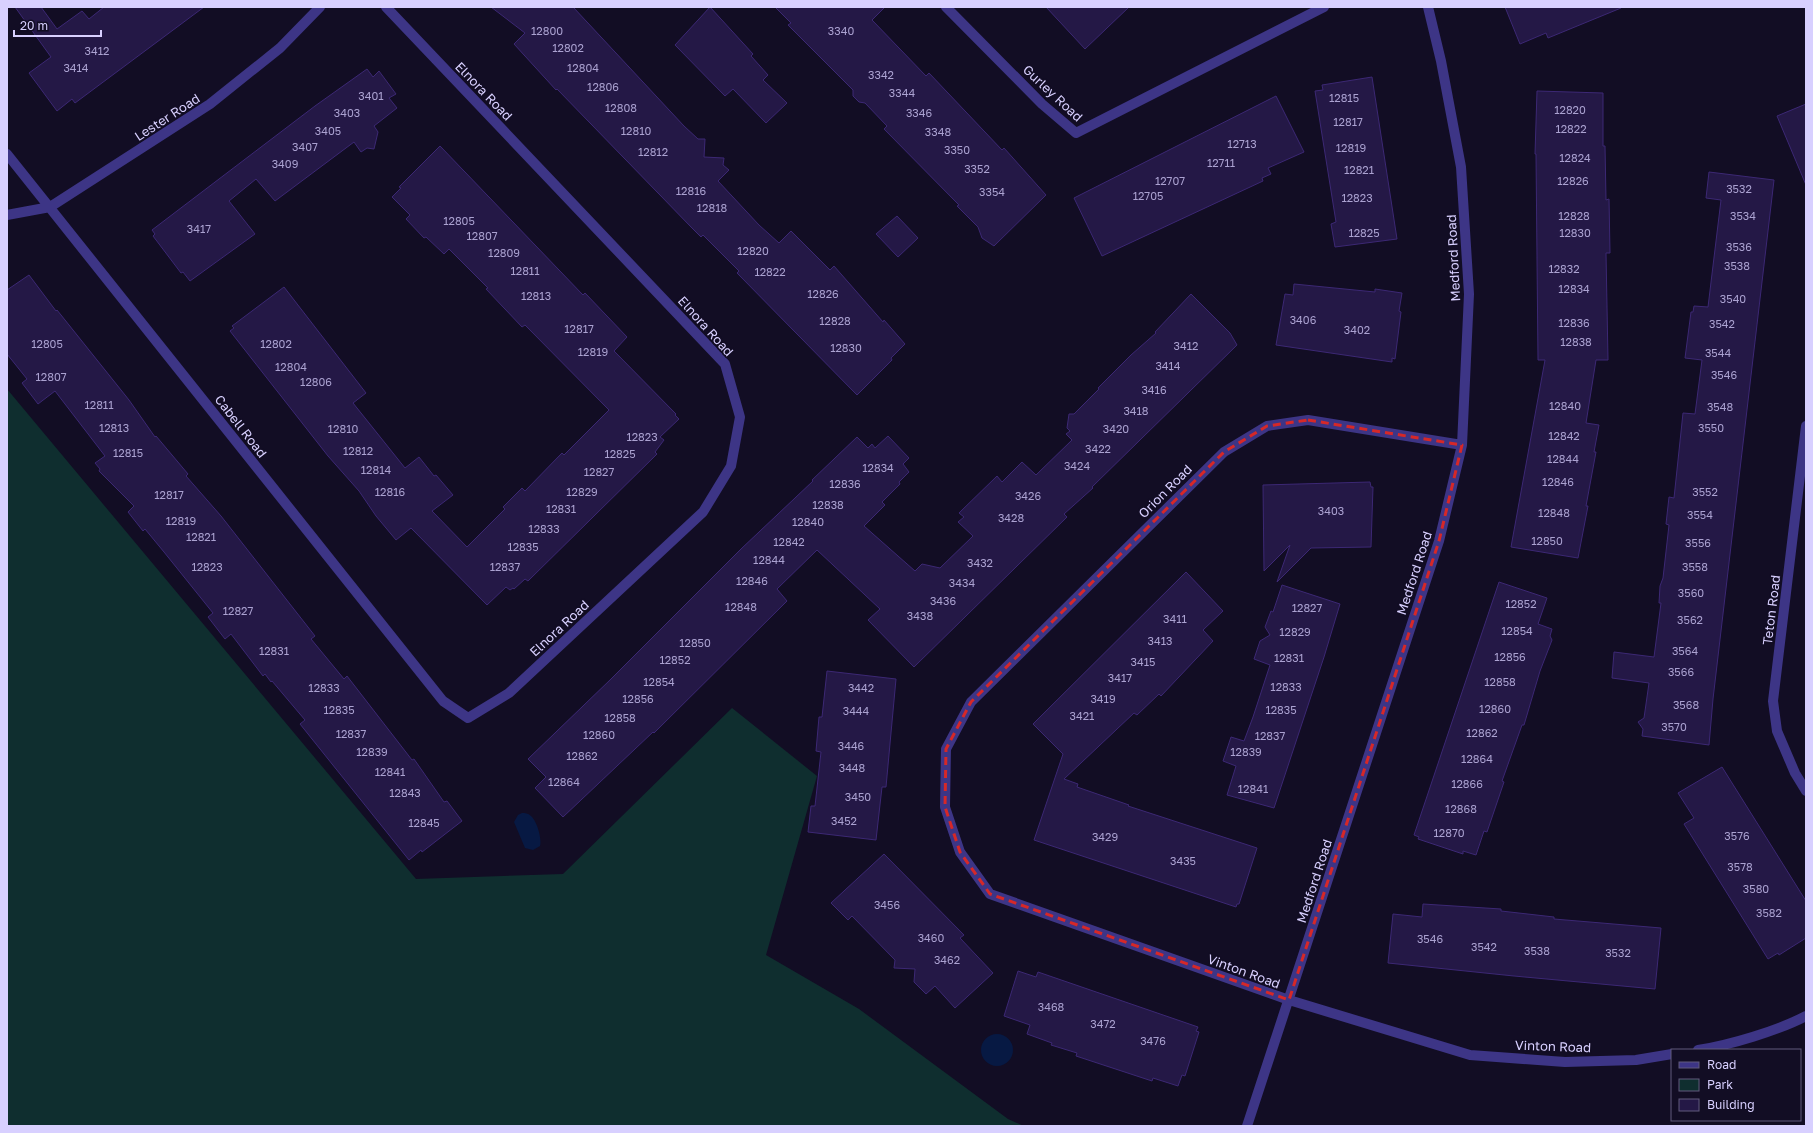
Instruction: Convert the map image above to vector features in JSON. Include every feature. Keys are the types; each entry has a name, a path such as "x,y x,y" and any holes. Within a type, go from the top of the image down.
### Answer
{"street":[{"name":"Lester Road","path":"7,215 50,207 210,104 280,48 320,7"},
{"name":"Elnora Road","path":"386,7 725,364 740,418 731,466 703,512 509,693 468,718 458,711"},
{"name":"Gurley Road","path":"946,7 1042,104 1076,133 1324,7"},
{"name":"Medford Road","path":"1247,1126 1439,541 1462,445 1469,294 1461,167 1441,60 1428,7"},
{"name":"Cabell Road","path":"7,154 443,701 458,711"},
{"name":"Orion Road","path":"956,730 971,702 1224,452 1267,426 1308,420 1462,445"},
{"name":"Teton Road","path":"1806,426 1772,701 1777,731 1795,773 1806,790"},
{"name":"Vinton Road","path":"956,730 946,749 945,807 960,852 990,894 1289,1000 1470,1055 1565,1062 1636,1060 1671,1054"},
{"path":"1704,1049 1717,1047 1792,1024 1806,1016"}],"highlighted area":[{"path":"1308,420 1462,445 1439,541 1289,1000 990,894 960,852 945,807 946,749 971,702 1224,452 1267,426"}],"green space":[{"path":"7,389 416,879 563,874 732,708 817,776 766,955 859,1009 1008,1119 1024,1126 7,1126"}],"water":[{"path":"522,813 528,814 533,818 538,830 540,846 533,850 525,848 514,822 518,815"},
{"path":"994,1034 1000,1034 1009,1038 1013,1050 1009,1062 1000,1066 994,1066 985,1062 981,1053 981,1047 985,1038"}],"building":[{"path":"15,7 41,7 57,29 82,11 89,19 104,7 204,7 75,103 72,99 57,111 29,73 51,57"},
{"path":"491,7 573,7 684,126 698,139 705,139 704,157 724,158 723,165 729,170 718,181 759,225 779,243 791,231 830,270 834,266 883,322 884,320 905,344 891,358 892,360 857,395 737,273 739,271 703,235 701,237 557,89 556,90 514,44 525,33"},
{"path":"710,7 753,54 751,56 768,75 763,80 787,103 766,123 733,89 725,96 675,45"},
{"path":"775,7 885,7 872,20 926,76 929,73 1002,150 1004,148 1046,195 994,246 982,238 978,227 957,206 959,205 884,129 887,126 865,103 859,102 853,96 853,90 788,25 791,23"},
{"path":"1046,7 1129,7 1085,49"},
{"path":"1505,7 1621,8 1548,38 1546,33 1520,44"},
{"path":"367,69 373,77 379,71 396,94 389,98 397,108 374,126 378,132 374,149 367,148 361,152 354,142 275,201 256,179 229,201 255,234 190,281 183,272 181,273 153,236 155,234 152,230 315,106"},
{"path":"1372,77 1397,239 1335,247 1331,224 1336,222 1315,91 1323,90 1322,85"},
{"path":"1537,91 1603,93 1603,146 1605,146 1606,200 1609,199 1610,253 1606,253 1608,360 1596,360 1586,423 1599,425 1594,452 1596,452 1586,506 1588,506 1578,558 1511,547 1545,360 1538,360 1535,154"},
{"path":"1276,96 1304,152 1268,168 1271,174 1262,178 1263,181 1102,256 1074,198"},
{"path":"1806,104 1806,185 1777,116"},
{"path":"440,146 583,295 585,293 627,337 614,351 676,414 675,415 679,419 660,437 664,440 655,452 657,454 528,581 525,579 514,589 513,588 510,590 506,587 487,605 411,528 396,540 376,516 359,491 328,456 230,331 234,328 232,326 284,287 366,393 353,403 405,468 419,457 434,476 436,475 453,495 432,511 467,547 505,509 503,507 522,488 525,491 562,453 564,455 609,410 525,325 522,327 486,289 488,288 449,249 444,254 426,237 424,238 406,219 410,215 392,197 401,188 399,187"},
{"path":"1709,172 1774,180 1713,699 1709,745 1642,736 1643,729 1638,722 1644,718 1649,683 1612,678 1614,652 1654,657 1661,603 1659,603 1660,586 1663,578 1669,525 1666,524 1669,497 1674,498 1683,413 1695,414 1702,360 1685,358 1691,312 1693,312 1694,306 1708,307 1721,200 1706,198"},
{"path":"897,216 918,238 898,257 876,234"},
{"path":"29,275 56,311 57,310 129,400 155,437 156,436 188,474 186,476 221,516 315,636 311,639 344,679 347,676 412,760 414,759 444,802 447,801 462,821 422,852 421,850 409,860 300,724 305,720 272,681 271,682 265,674 263,676 231,634 225,639 208,617 213,613 145,529 143,531 128,512 134,506 99,471 100,469 95,463 105,456 55,391 38,404 22,383 27,379 7,354 7,290"},
{"path":"1294,284 1375,292 1375,289 1402,293 1395,359 1392,358 1392,362 1276,345 1285,294 1293,295"},
{"path":"1191,294 1230,333 1237,345 1092,487 1093,488 1064,514 1067,517 914,667 868,620 880,609 817,550 777,589 787,601 654,733 653,732 563,817 535,788 546,777 528,759 857,437 868,448 872,444 875,448 888,436 909,458 903,464 909,472 899,482 900,484 882,502 885,505 864,526 915,571 922,564 940,568 973,536 958,522 964,517 959,513 997,476 1002,482 1022,462 1036,475 1072,440 1066,434 1070,431 1067,428 1069,414 1074,414 1131,355 1156,333 1155,332"},
{"path":"1370,482 1371,487 1373,487 1371,547 1311,548 1277,582 1290,545 1264,571 1263,485"},
{"path":"1186,572 1223,611 1203,630 1213,641 1161,696 1159,694 1137,715 1134,713 1064,779 1078,784 1077,787 1129,805 1128,806 1257,848 1239,904 1237,904 1236,907 1034,840 1063,754 1033,724"},
{"path":"1499,582 1547,598 1538,624 1552,629 1550,636 1552,640 1540,671 1524,725 1522,725 1502,781 1504,782 1487,832 1484,831 1476,855 1463,851 1463,854 1418,839 1419,837 1414,835"},
{"path":"1282,585 1340,604 1274,808 1227,795 1236,766 1223,761 1231,737 1244,741 1253,717 1270,665 1254,659 1260,641 1270,635 1265,627 1271,611 1273,612"},
{"path":"827,671 896,679 886,787 882,787 876,840 808,832 811,806 815,806 821,752 816,751 819,717 822,717"},
{"path":"1722,767 1806,901 1806,938 1779,955 1778,953 1768,959 1684,824 1694,818 1678,793"},
{"path":"884,854 964,935 960,938 993,973 955,1008 935,986 926,994 914,982 915,969 894,968 895,960 852,916 848,920 831,903"},
{"path":"1423,904 1501,909 1501,911 1554,917 1554,919 1661,928 1655,989 1388,963 1393,914 1422,917"},
{"path":"1018,971 1036,977 1038,972 1198,1027 1196,1031 1199,1032 1185,1076 1182,1075 1178,1086 1153,1078 1152,1081 1076,1056 1077,1053 1051,1045 1052,1043 1027,1034 1030,1025 1004,1016"}]}
